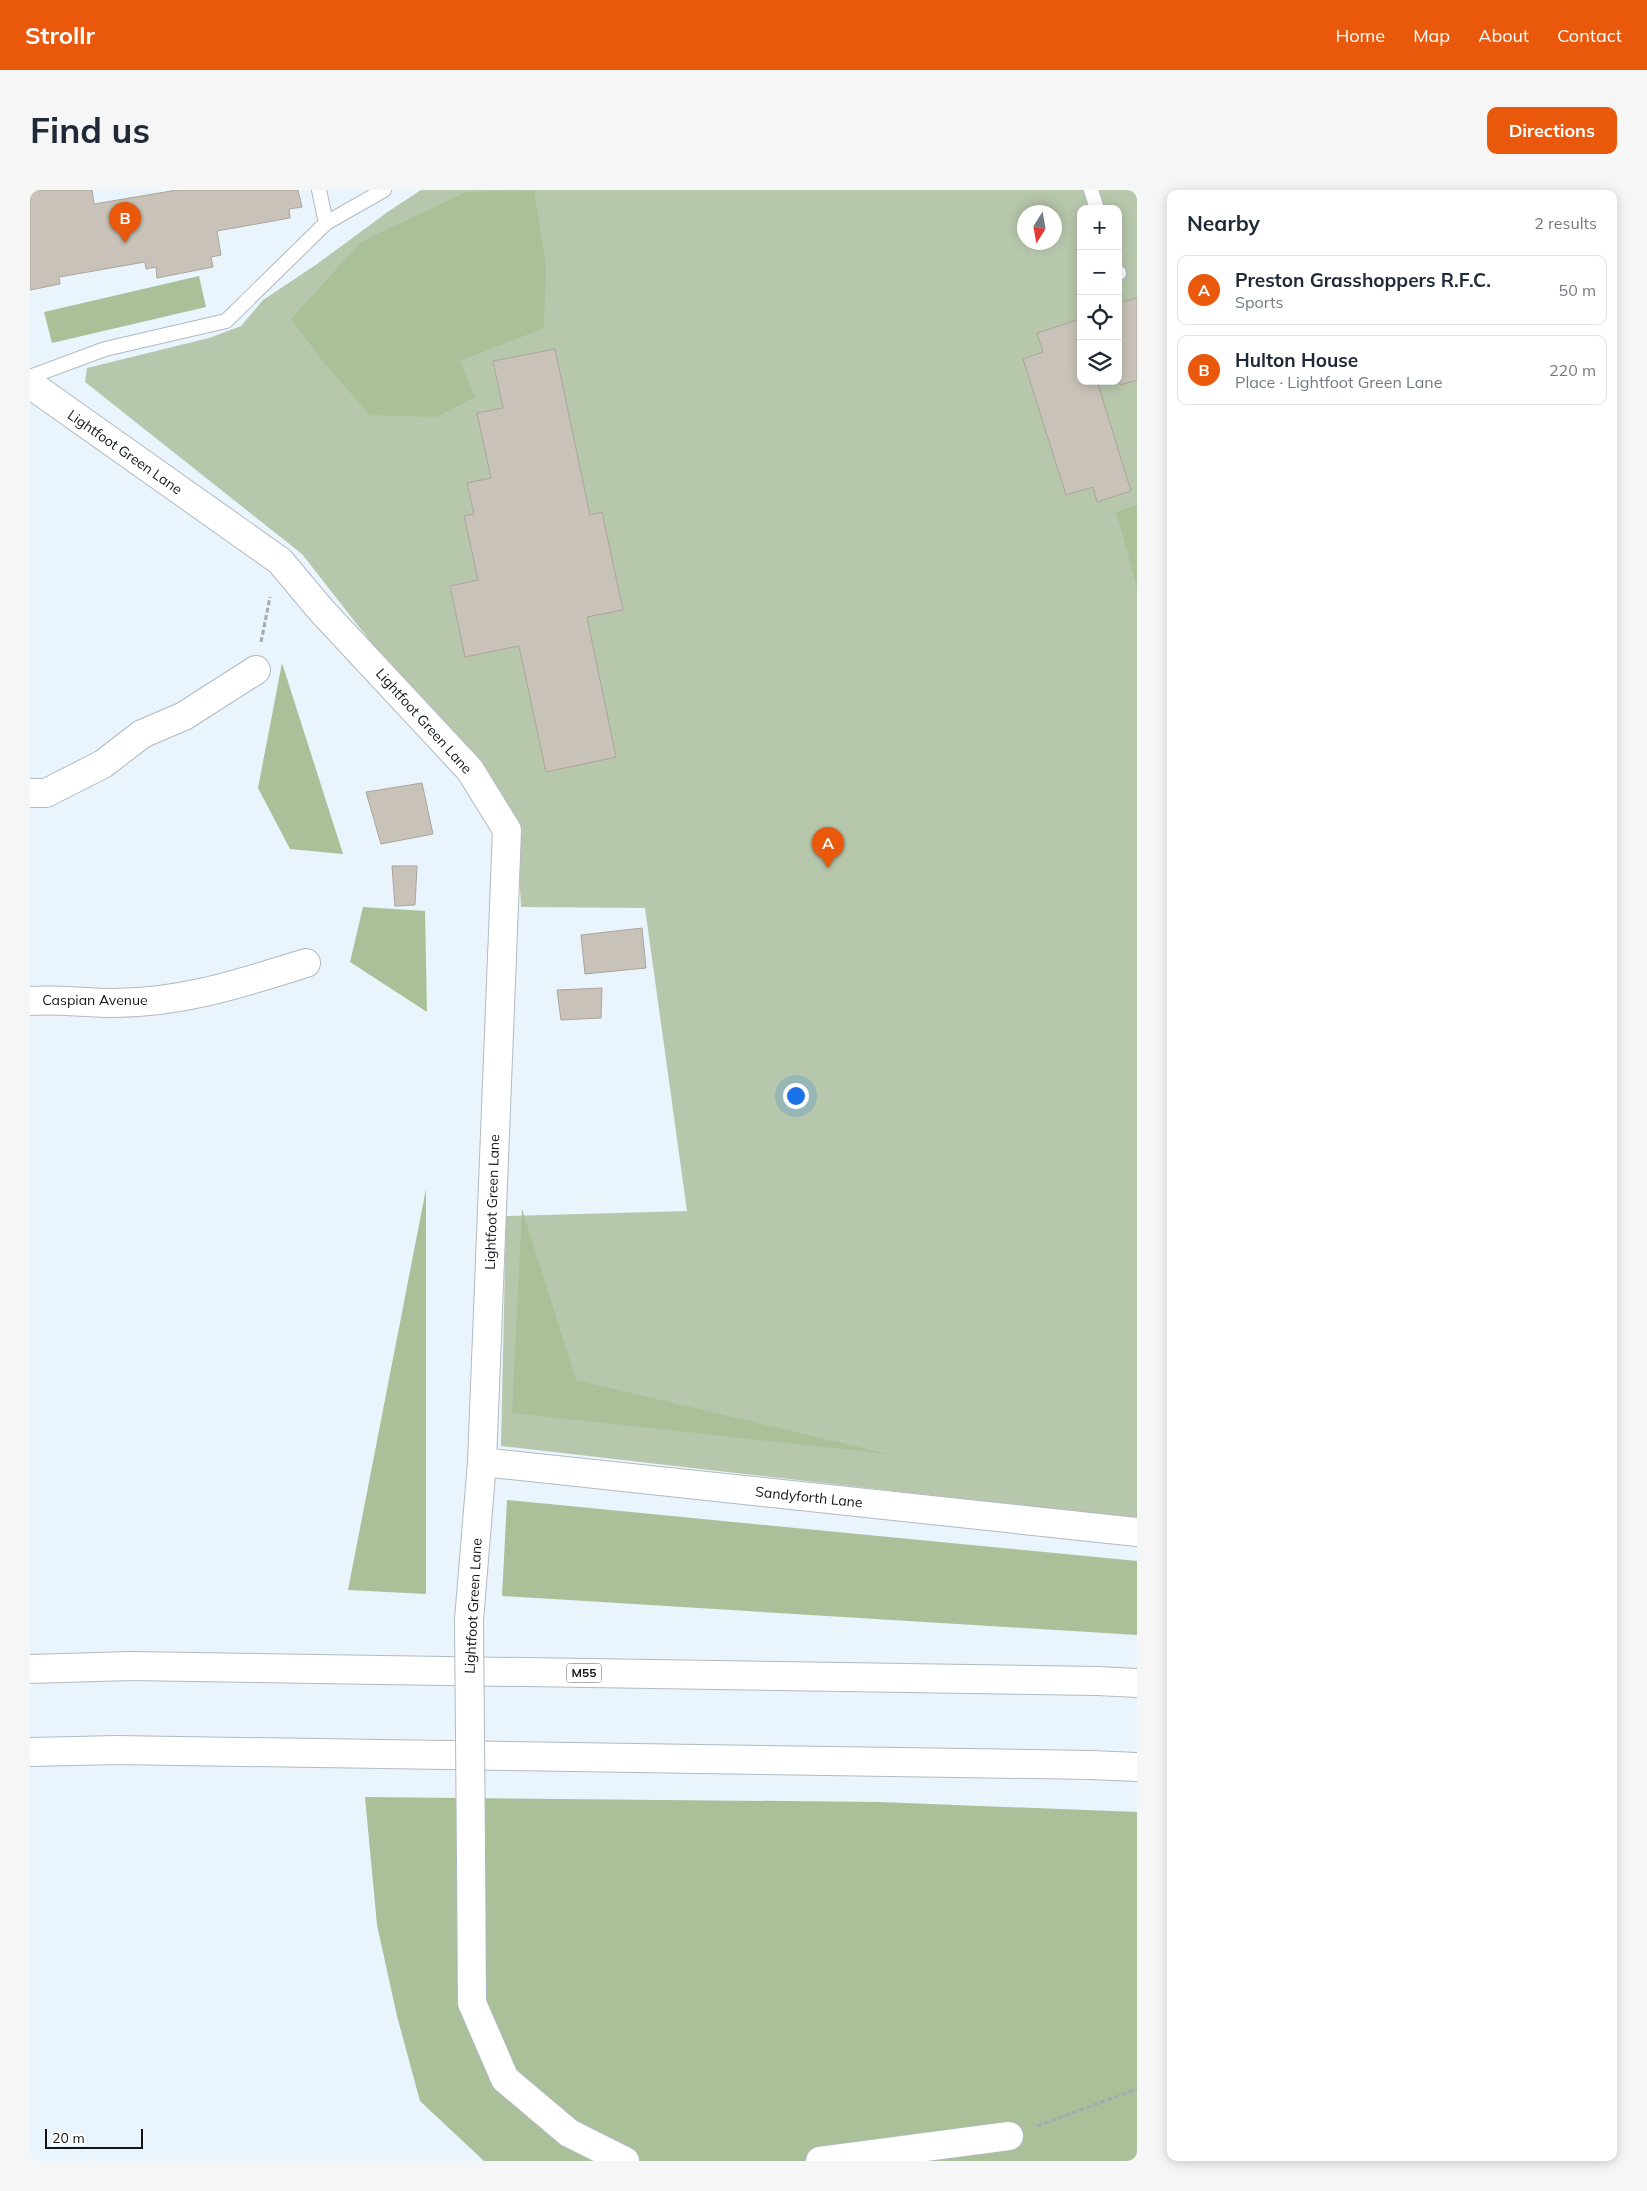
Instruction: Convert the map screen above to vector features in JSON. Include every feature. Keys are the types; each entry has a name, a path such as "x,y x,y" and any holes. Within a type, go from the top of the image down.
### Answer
{"main road":[{"name":"Lightfoot Green Lane","path":"30,384 280,561 321,610 470,770 508,830 482,1462 469,1620 472,2004 505,2079 569,2133 626,2161"},
{"path":"30,793 46,793 103,764 142,734 184,716 256,670"},
{"name":"Caspian Avenue","path":"30,1001 53,999 114,1003 182,998 220,990 306,963"},
{"name":"Sandyforth Lane","path":"482,1462 1137,1532"},
{"name":"M55","path":"30,1669 141,1666 1137,1683"},
{"path":"30,1752 157,1751 1137,1767"},
{"path":"820,2161 851,2159 1009,2136"}],"lane":[{"path":"318,190 326,223"},
{"path":"30,377 105,349 226,321 326,223 384,190"},
{"path":"1091,190 1096,205"}],"path":[{"path":"256,670 270,596"},
{"path":"1009,2136 1137,2089"}],"green space":[{"path":"421,190 1137,190 1137,1519 501,1446 506,1216 687,1211 645,908 521,907 517,829 302,554 85,382 87,368 209,338 241,326 263,300"},
{"path":"534,191 546,265 544,328 460,361 475,397 437,417 370,415 325,364 291,319 361,242 466,192"},
{"path":"199,276 206,307 52,343 44,312"},
{"path":"1137,505 1137,588 1116,512"},
{"path":"282,663 343,854 290,849 258,788"},
{"path":"363,907 425,911 427,1012 350,962"},
{"path":"426,1189 426,1594 348,1590"},
{"path":"522,1209 576,1380 888,1454 512,1413"},
{"path":"507,1500 1137,1561 1137,1635 502,1596"},
{"path":"365,1797 879,1802 1137,1812 1137,2161 484,2161 420,2101 397,2016 377,1925"}],"building":[{"path":"30,190 92,190 94,204 177,190 298,190 302,207 289,209 290,218 217,231 221,255 211,257 213,267 157,278 156,267 146,269 145,262 59,277 60,284 30,290"},
{"path":"1137,298 1137,380 1122,384 1122,340 1122,302"},
{"path":"1077,320 1077,385 1098,385 1131,491 1097,502 1093,487 1066,495 1023,359 1043,352 1037,333"},
{"path":"555,349 590,515 602,512 623,610 587,617 616,757 546,772 519,646 465,657 450,586 478,580 464,516 474,514 467,483 491,478 477,413 503,408 493,361"},
{"path":"422,783 433,834 381,844 366,792"},
{"path":"392,866 417,866 415,905 395,906"},
{"path":"642,928 646,968 585,974 581,935"},
{"path":"602,988 601,1018 561,1020 557,990"}],"place":[{"name":"Hulton House","path":"125,243"},
{"name":"Preston Grasshoppers R.F.C.","path":"828,868"}]}
